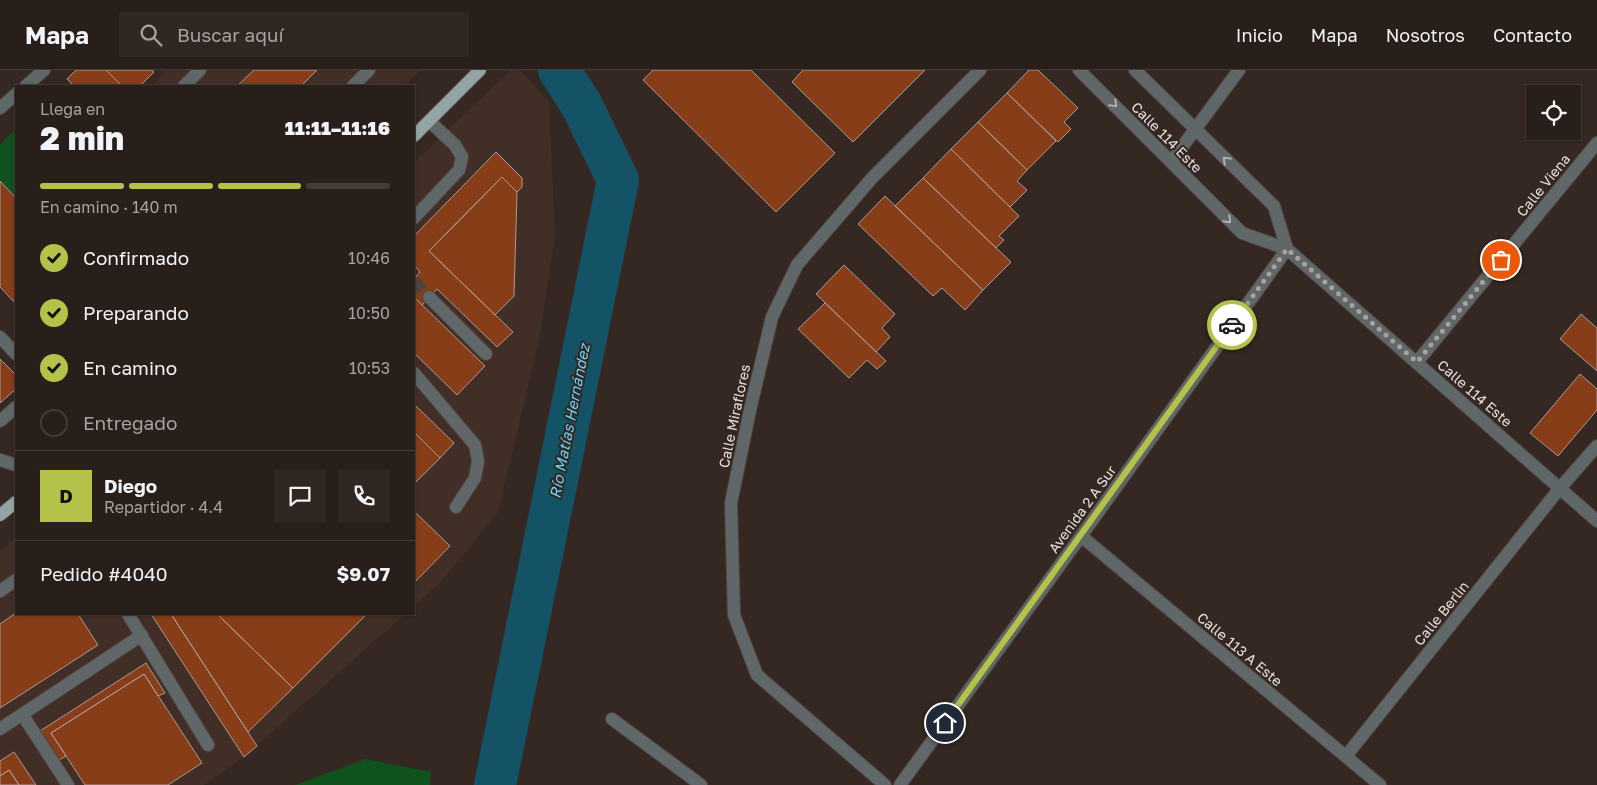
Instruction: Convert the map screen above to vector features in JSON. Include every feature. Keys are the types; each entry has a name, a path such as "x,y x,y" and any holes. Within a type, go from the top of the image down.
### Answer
{"main road":[{"path":"415,135 480,70"},
{"path":"0,515 15,503"}],"street":[{"path":"27,85 44,70"},
{"path":"185,85 200,70"},
{"path":"354,85 369,70"},
{"name":"Calle Miraflores","path":"885,785 757,675 734,615 730,503 772,316 797,265 872,178 980,70"},
{"name":"Calle 114 Este","path":"1079,70 1242,233 1287,249 1597,521"},
{"name":"Calle 114 Este","path":"1135,70 1274,206 1287,249"},
{"path":"1172,162 1239,70"},
{"path":"0,108 15,95"},
{"path":"415,217 459,170 462,157 455,145 429,121"},
{"name":"Calle Viena","path":"1417,362 1597,143"},
{"name":"Avenida 2 A Sur","path":"900,785 1287,249"},
{"path":"429,297 486,354"},
{"path":"0,337 15,353"},
{"path":"415,374 475,445 478,461 475,478 456,506"},
{"path":"0,421 15,408"},
{"name":"Calle Berlin","path":"1346,756 1560,488 1597,446"},
{"path":"0,460 15,465"},
{"name":"Calle 113 A Este","path":"1081,536 1380,785"},
{"path":"0,591 15,581"},
{"path":"129,615 208,746"},
{"path":"0,729 142,635"},
{"path":"22,714 68,785"},
{"path":"612,719 701,785"}],"shaded area":[{"path":"168,70 421,70 405,85 153,85"},
{"path":"511,70 520,70 549,102 555,236 539,341 498,512 440,583 415,605 415,161"},
{"path":"15,538 15,615 404,615 244,757 204,785 0,785 0,551"}],"green space":[{"path":"15,129 15,197 0,181 0,145"},
{"path":"366,759 431,772 430,785 295,785"}],"building":[{"path":"76,70 106,70 121,85 73,85 67,79"},
{"path":"106,70 152,70 154,72 141,85 121,85"},
{"path":"254,70 317,70 302,85 238,85"},
{"path":"653,70 751,70 835,153 776,212 643,80"},
{"path":"803,70 925,70 853,142 792,82"},
{"path":"1029,70 1038,70 1078,108 1064,122 1071,129 1058,142 1007,93"},
{"path":"1007,93 1056,141 1027,170 978,122"},
{"path":"978,122 1027,170 1017,181 1027,190 1010,207 951,149"},
{"path":"951,149 1019,216 999,236 1004,240 996,248 923,178"},
{"path":"496,152 522,178 522,187 517,192 502,177 429,251 513,332 497,347 437,289 422,305 415,298 415,278 420,272 415,266 415,235"},
{"path":"502,177 517,192 514,296 495,315 429,251"},
{"path":"923,178 1011,262 983,290 895,206"},
{"path":"0,181 15,197 15,303 0,287"},
{"path":"885,196 983,290 965,310 942,288 933,296 858,224"},
{"path":"844,265 895,314 882,328 890,337 876,352 816,294"},
{"path":"415,298 485,366 457,395 415,354"},
{"path":"825,303 886,361 877,369 867,360 849,378 798,329"},
{"path":"1581,314 1597,328 1597,371 1560,339"},
{"path":"0,359 15,374 15,390 0,403"},
{"path":"1580,374 1597,389 1597,410 1558,456 1530,433"},
{"path":"415,405 454,443 440,458 415,433"},
{"path":"415,433 440,458 415,483"},
{"path":"415,512 450,546 415,582"},
{"path":"15,614 79,615 98,645 0,708 0,624"},
{"path":"152,615 172,615 257,746 244,757"},
{"path":"172,615 218,615 293,688 248,732"},
{"path":"218,615 366,615 293,688"},
{"path":"146,663 165,693 158,696 144,674 51,733 66,756 59,760 40,731"},
{"path":"144,674 202,763 168,785 85,785 51,733"},
{"path":"14,752 36,785 19,785 9,770 0,776 0,761"},
{"path":"9,770 19,785 0,785 0,776"}],"waterway":[{"name":"Río Matías Hernández","path":"495,785 618,180 581,104 559,70"}],"tunnel":[{"path":"415,282 429,297"}],"way so far":[{"path":"1232,325 1287,249 1417,362 1501,260"}],"route":[{"path":"945,723 1232,325"}]}
